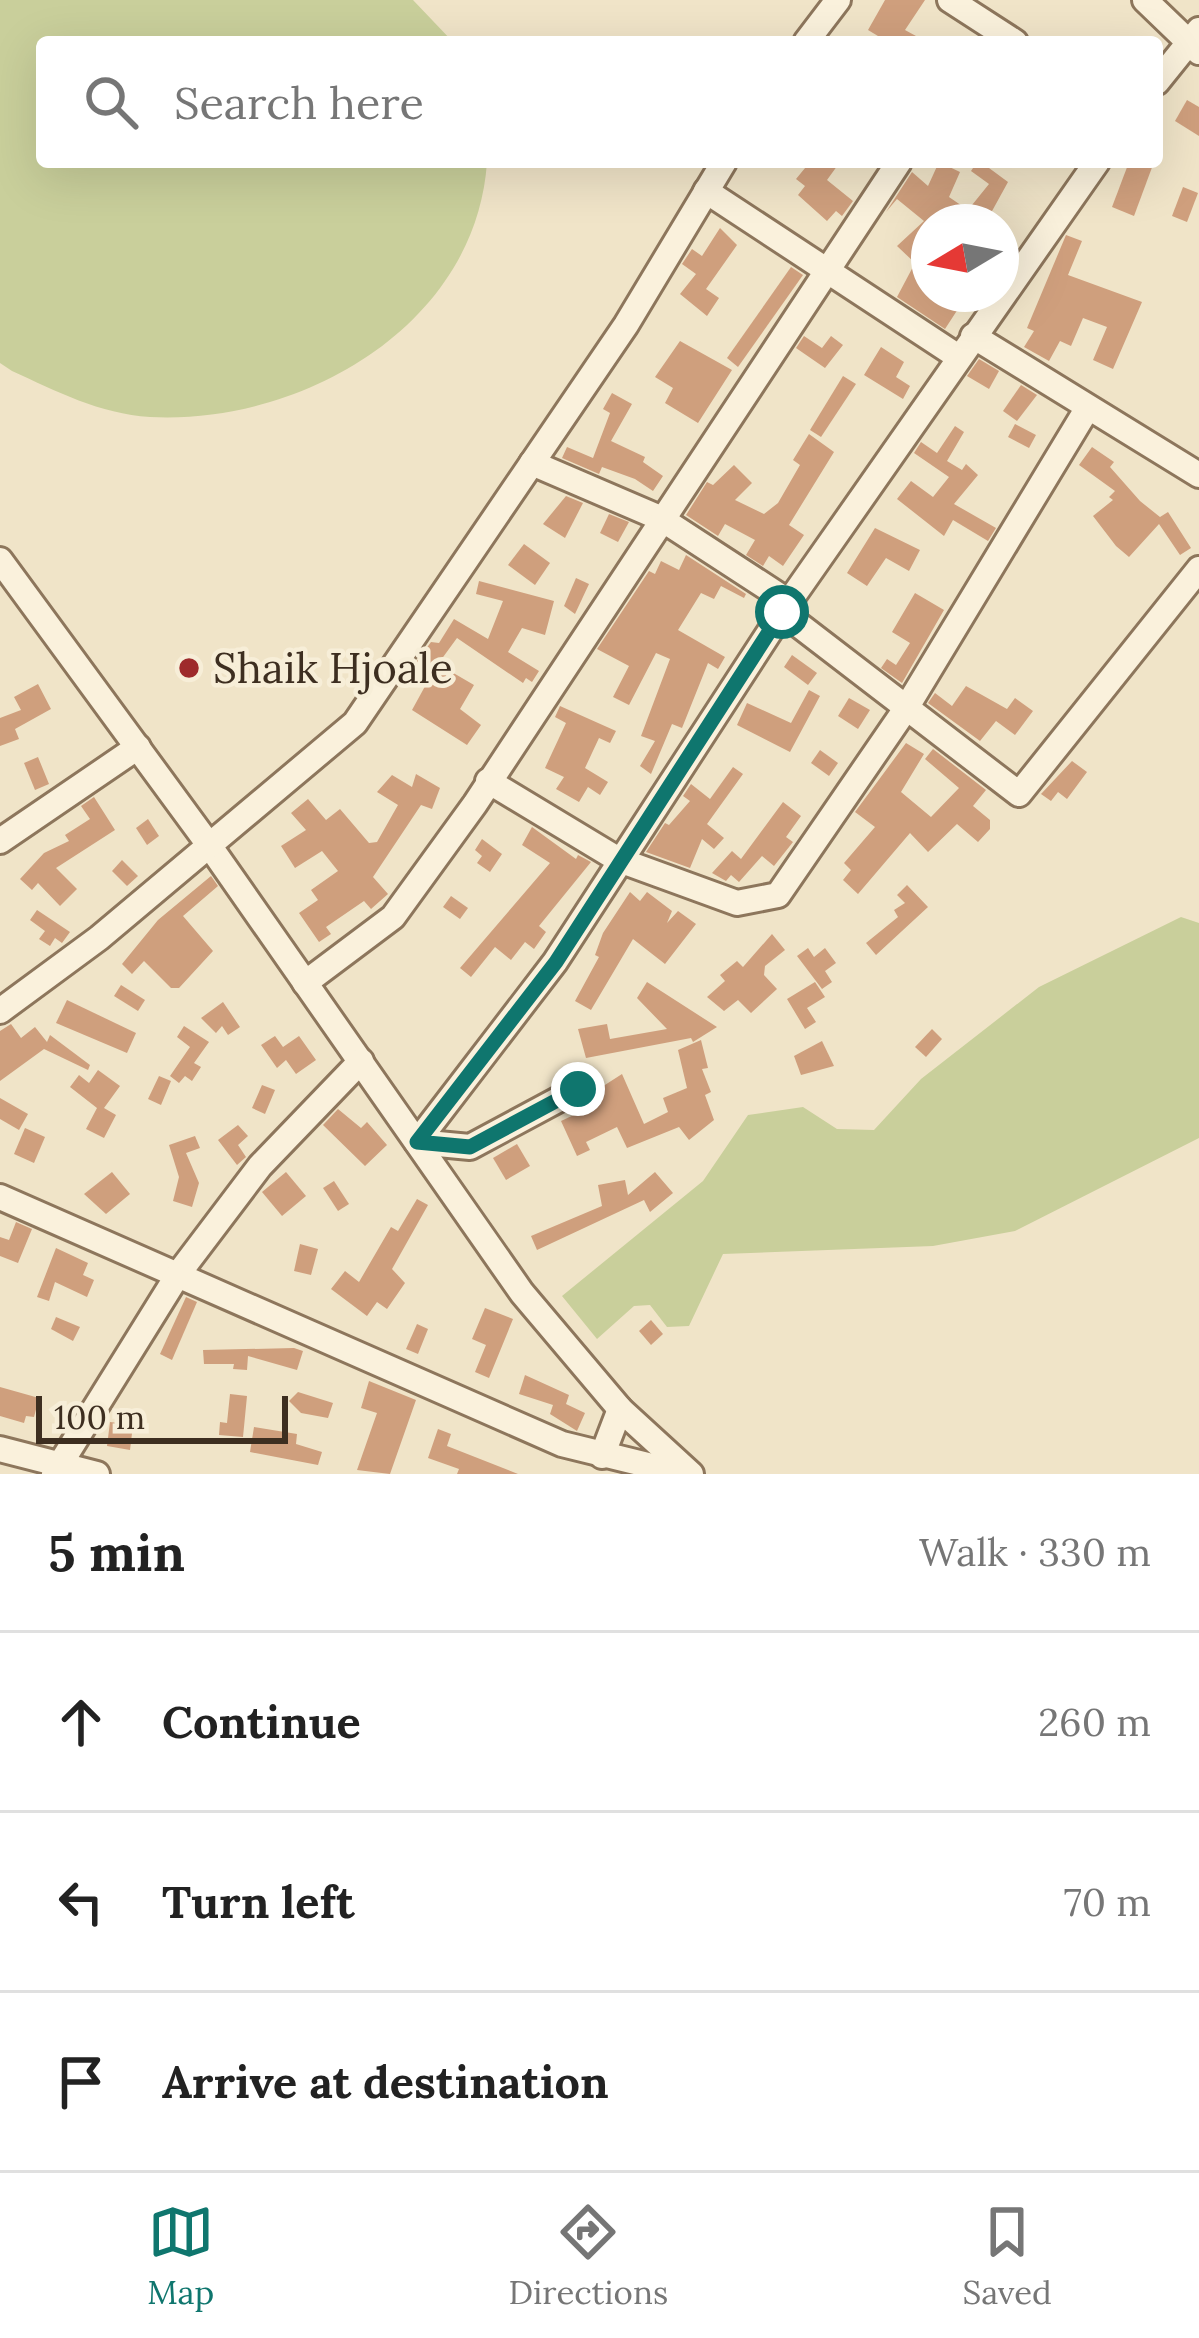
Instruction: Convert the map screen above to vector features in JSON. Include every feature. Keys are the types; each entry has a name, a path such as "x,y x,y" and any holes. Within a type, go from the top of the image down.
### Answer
{"street":[{"path":"811,36 838,0"},
{"path":"950,0 986,34"},
{"path":"1145,0 1195,42 1163,76"},
{"path":"0,1011 99,938 355,723 626,326 720,168"},
{"path":"305,983 393,917 895,168"},
{"path":"417,1142 556,962 785,607 1093,168"},
{"path":"706,191 824,272 1087,410 1199,475"},
{"path":"488,781 619,860 737,903 778,895 905,710 1087,410"},
{"path":"532,463 660,518 785,607 905,710 1019,794 1027,790 1079,714 1199,569"},
{"path":"0,560 209,845 521,1293 620,1408 688,1474"},
{"path":"3,830 137,747"},
{"path":"55,1469 179,1273 260,1166 361,1061"},
{"path":"417,1142 470,1147 578,1089"},
{"path":"0,1197 179,1273 349,1353 602,1456 688,1474"},
{"path":"602,1456 620,1408"},
{"path":"0,1449 55,1469 97,1474"}],"green space":[{"path":"0,0 413,0 447,36 36,36 36,168 486,168 476,220 451,272 415,317 371,354 320,383 265,404 207,415 150,417 79,400 0,363"},
{"path":"1181,917 1199,923 1199,1138 1015,1231 933,1246 723,1254 689,1326 667,1327 650,1305 634,1306 597,1339 562,1296 703,1181 748,1115 803,1107 837,1129 874,1130 921,1079 1039,987"}],"building":[{"path":"885,0 925,0 905,30 916,36 878,36 868,30"},
{"path":"1187,100 1199,107 1199,136 1175,121"},
{"path":"805,168 836,168 827,180 853,201 842,216 836,211 827,221 798,195 805,186 796,179"},
{"path":"936,168 960,172 949,197 959,204 911,204 911,210 897,199 886,212 912,172 928,186"},
{"path":"973,168 989,168 1008,182 996,204 973,204 989,184"},
{"path":"1127,168 1152,168 1134,216 1112,207"},
{"path":"1183,187 1198,193 1187,222 1172,216"},
{"path":"720,228 737,245 706,289 719,298 707,316 680,294 696,274 682,264 692,249 702,256"},
{"path":"911,233 911,259 897,246"},
{"path":"1066,235 1082,241 1068,275 1142,302 1113,369 1093,360 1107,327 1083,318 1071,346 1060,341 1049,361 1024,347 1034,331 1027,328"},
{"path":"791,267 803,275 738,367 727,358"},
{"path":"911,271 911,306 897,297"},
{"path":"920,312 956,312 945,329"},
{"path":"804,336 822,348 831,336 843,345 825,368 796,348"},
{"path":"680,341 732,370 698,423 665,403 673,388 655,377"},
{"path":"881,347 904,362 896,377 910,386 903,399 864,375"},
{"path":"979,359 999,371 989,389 967,376"},
{"path":"843,376 856,384 821,437 810,430"},
{"path":"1021,385 1037,395 1017,421 1003,411"},
{"path":"612,393 632,404 611,441 645,457 643,462 663,476 653,491 602,467 599,474 562,458 567,447 593,458 610,413 603,409"},
{"path":"1015,424 1036,435 1029,448 1008,437"},
{"path":"955,426 964,432 947,461 962,470 966,464 978,475 954,504 996,528 988,541 953,520 944,536 897,499 911,481 933,497 949,477 914,453 921,442 937,453"},
{"path":"809,434 834,452 789,525 804,535 783,566 769,556 763,566 746,555 755,540 725,524 718,536 686,515 707,482 713,485 734,465 752,483 735,500 764,514 778,503 800,465 793,460"},
{"path":"1092,447 1114,462 1110,467 1140,501 1160,517 1168,512 1191,548 1180,555 1159,524 1129,557 1116,546 1093,516 1113,500 1109,497 1115,491 1079,465"},
{"path":"566,496 583,503 565,538 543,524"},
{"path":"609,514 629,522 618,542 600,533"},
{"path":"875,528 920,550 909,571 886,558 867,586 847,573"},
{"path":"524,544 550,563 535,585 508,565"},
{"path":"686,555 746,594 744,598 721,586 714,599 701,593 678,630 725,657 718,669 708,663 682,728 672,724 651,774 640,766 655,741 641,736 670,659 656,653 629,705 613,697 629,666 597,649 649,571 655,574 661,561 679,570"},
{"path":"576,578 589,584 575,614 564,606"},
{"path":"479,581 554,601 545,635 522,628 508,652 539,671 532,682 526,678 523,683 457,638 438,664 474,685 460,709 481,725 467,745 412,710 429,679 414,665 431,642 439,643 454,619 488,639 503,601 476,594"},
{"path":"915,593 944,610 902,683 881,668 887,659 896,665 910,643 892,632"},
{"path":"792,655 817,673 808,685 784,667"},
{"path":"38,684 51,709 15,729 19,739 0,746 0,718 21,710 14,697"},
{"path":"966,686 1007,709 1015,698 1033,711 1015,735 996,721 980,741 928,703 935,693 952,706"},
{"path":"809,690 820,696 790,752 737,725 747,703 791,723"},
{"path":"849,698 870,710 858,729 838,716"},
{"path":"560,706 616,731 610,743 599,738 585,768 608,782 600,795 588,787 579,802 556,789 564,777 545,768 566,723 555,717"},
{"path":"906,743 924,754 901,792 931,817 959,788 925,759 933,749 986,790 973,806 990,820 990,829 978,842 957,824 928,852 910,833 858,894 843,880 851,870 844,863 875,827 855,812"},
{"path":"820,750 838,763 829,776 811,763"},
{"path":"38,757 49,784 35,790 24,763"},
{"path":"1072,761 1087,772 1067,799 1058,792 1051,801 1041,794"},
{"path":"733,767 743,774 707,824 724,838 714,849 702,839 690,868 646,852 665,823 669,825 690,801 683,796 691,784 710,799"},
{"path":"416,774 440,788 432,809 421,805 373,877 388,894 371,909 364,901 326,927 331,934 319,942 299,913 318,900 311,890 338,871 322,851 295,868 281,846 306,830 291,813 308,799 326,820 340,809 369,843 377,842 398,805 377,792 392,775 412,787"},
{"path":"94,797 115,830 56,868 77,889 60,906 38,883 32,890 20,879 44,853 69,841 65,835 90,819 81,806"},
{"path":"783,802 801,816 786,837 793,842 774,866 762,856 739,882 731,875 726,881 712,873 732,851 741,859"},
{"path":"148,819 159,836 147,845 136,828"},
{"path":"532,827 576,859 578,855 591,862 539,926 546,932 534,949 525,942 511,960 495,947 471,977 460,968 550,863 522,845"},
{"path":"482,839 502,854 490,872 477,863 482,856 475,850"},
{"path":"122,860 138,876 127,886 112,871"},
{"path":"211,876 218,886 183,916 213,951 179,988 171,988 144,961 132,974 122,964 158,920"},
{"path":"907,885 928,907 876,955 866,943 898,917 894,910 905,903 897,895"},
{"path":"630,892 640,901 647,892 672,911 667,923 678,911 696,924 665,964 633,939 591,1010 575,1001 599,957 595,955 603,933"},
{"path":"451,896 468,908 460,919 443,907"},
{"path":"37,910 70,932 62,943 55,938 50,946 39,939 45,931 30,920"},
{"path":"772,934 785,950 765,966 764,975 777,989 751,1013 738,1000 724,1011 707,997 725,981 720,975 737,961 743,967"},
{"path":"808,948 814,957 825,948 836,963 825,971 832,982 822,989 797,956"},
{"path":"647,982 717,1027 693,1042 691,1038 586,1058 578,1029 607,1024 610,1039 667,1029 637,998"},
{"path":"815,982 825,997 807,1008 816,1022 805,1029 787,999"},
{"path":"121,985 145,1000 138,1011 114,996"},
{"path":"67,1000 136,1033 127,1053 56,1023"},
{"path":"223,1002 240,1027 228,1035 222,1026 216,1033 201,1018"},
{"path":"11,1024 21,1038 35,1027 47,1042 50,1035 90,1065 88,1070 44,1049 0,1081 0,1031"},
{"path":"184,1026 209,1042 194,1063 201,1067 192,1081 185,1076 179,1083 170,1076 190,1047 177,1037"},
{"path":"932,1029 942,1039 926,1057 915,1047"},
{"path":"275,1036 283,1047 299,1036 316,1060 296,1074 286,1060 277,1068 261,1045"},
{"path":"701,1040 708,1068 702,1069 711,1092 705,1095 714,1120 689,1140 679,1127 627,1148 617,1127 586,1142 590,1150 577,1156 561,1121 591,1107 594,1092 622,1074 644,1124 668,1112 663,1098 687,1088 678,1050"},
{"path":"822,1041 834,1066 801,1075 794,1056"},
{"path":"98,1070 120,1086 104,1108 116,1115 104,1138 86,1129 97,1108 70,1087 79,1075 89,1083"},
{"path":"159,1076 171,1081 161,1105 148,1099"},
{"path":"262,1085 275,1090 265,1114 252,1108"},
{"path":"0,1098 28,1114 19,1130 0,1119"},
{"path":"338,1109 361,1128 367,1122 387,1145 365,1166 323,1125"},
{"path":"238,1125 248,1136 238,1145 246,1157 237,1165 218,1140"},
{"path":"25,1128 45,1137 34,1163 14,1154"},
{"path":"195,1136 200,1148 186,1153 199,1183 192,1207 173,1201 179,1177 169,1145"},
{"path":"517,1144 530,1166 506,1180 493,1158"},
{"path":"112,1172 130,1194 106,1214 84,1194"},
{"path":"286,1172 306,1196 282,1216 262,1192"},
{"path":"655,1172 673,1193 650,1212 644,1200 537,1250 531,1236 602,1206 598,1185 625,1180 628,1195"},
{"path":"334,1181 349,1204 338,1211 323,1188"},
{"path":"417,1199 428,1205 392,1269 405,1283 387,1309 377,1302 367,1316 331,1289 345,1271 359,1282 391,1227 398,1231"},
{"path":"16,1222 32,1229 18,1263 0,1256 0,1237 9,1240"},
{"path":"300,1244 318,1249 311,1275 294,1271"},
{"path":"56,1248 88,1263 83,1275 94,1280 87,1297 55,1282 49,1301 37,1297"},
{"path":"186,1297 197,1302 172,1360 160,1354"},
{"path":"485,1308 513,1319 489,1378 475,1372 486,1345 472,1339"},
{"path":"56,1317 80,1327 73,1341 51,1329"},
{"path":"651,1320 663,1334 651,1345 639,1331"},
{"path":"417,1324 428,1329 418,1354 406,1349"},
{"path":"203,1350 303,1351 297,1370 248,1356 247,1370 233,1369 234,1364 204,1364"},
{"path":"525,1375 569,1395 566,1404 585,1413 577,1431 550,1414 553,1405 519,1394"},
{"path":"369,1381 416,1400 390,1474 357,1470 377,1413 361,1408"},
{"path":"0,1387 39,1398 34,1417 26,1416 24,1423 0,1416"},
{"path":"298,1392 333,1403 328,1418 301,1413 289,1401"},
{"path":"230,1394 247,1396 243,1437 219,1435 220,1422 227,1423"},
{"path":"110,1422 133,1425 130,1450 107,1446"},
{"path":"254,1427 297,1434 296,1444 322,1452 318,1465 250,1452"},
{"path":"438,1429 451,1434 447,1446 518,1474 457,1474 459,1469 428,1458"}],"place":[{"name":"Shaik Hjoale","path":"189,668"}],"route":[{"path":"578,1089 470,1147 417,1142 556,962 782,612"}]}
